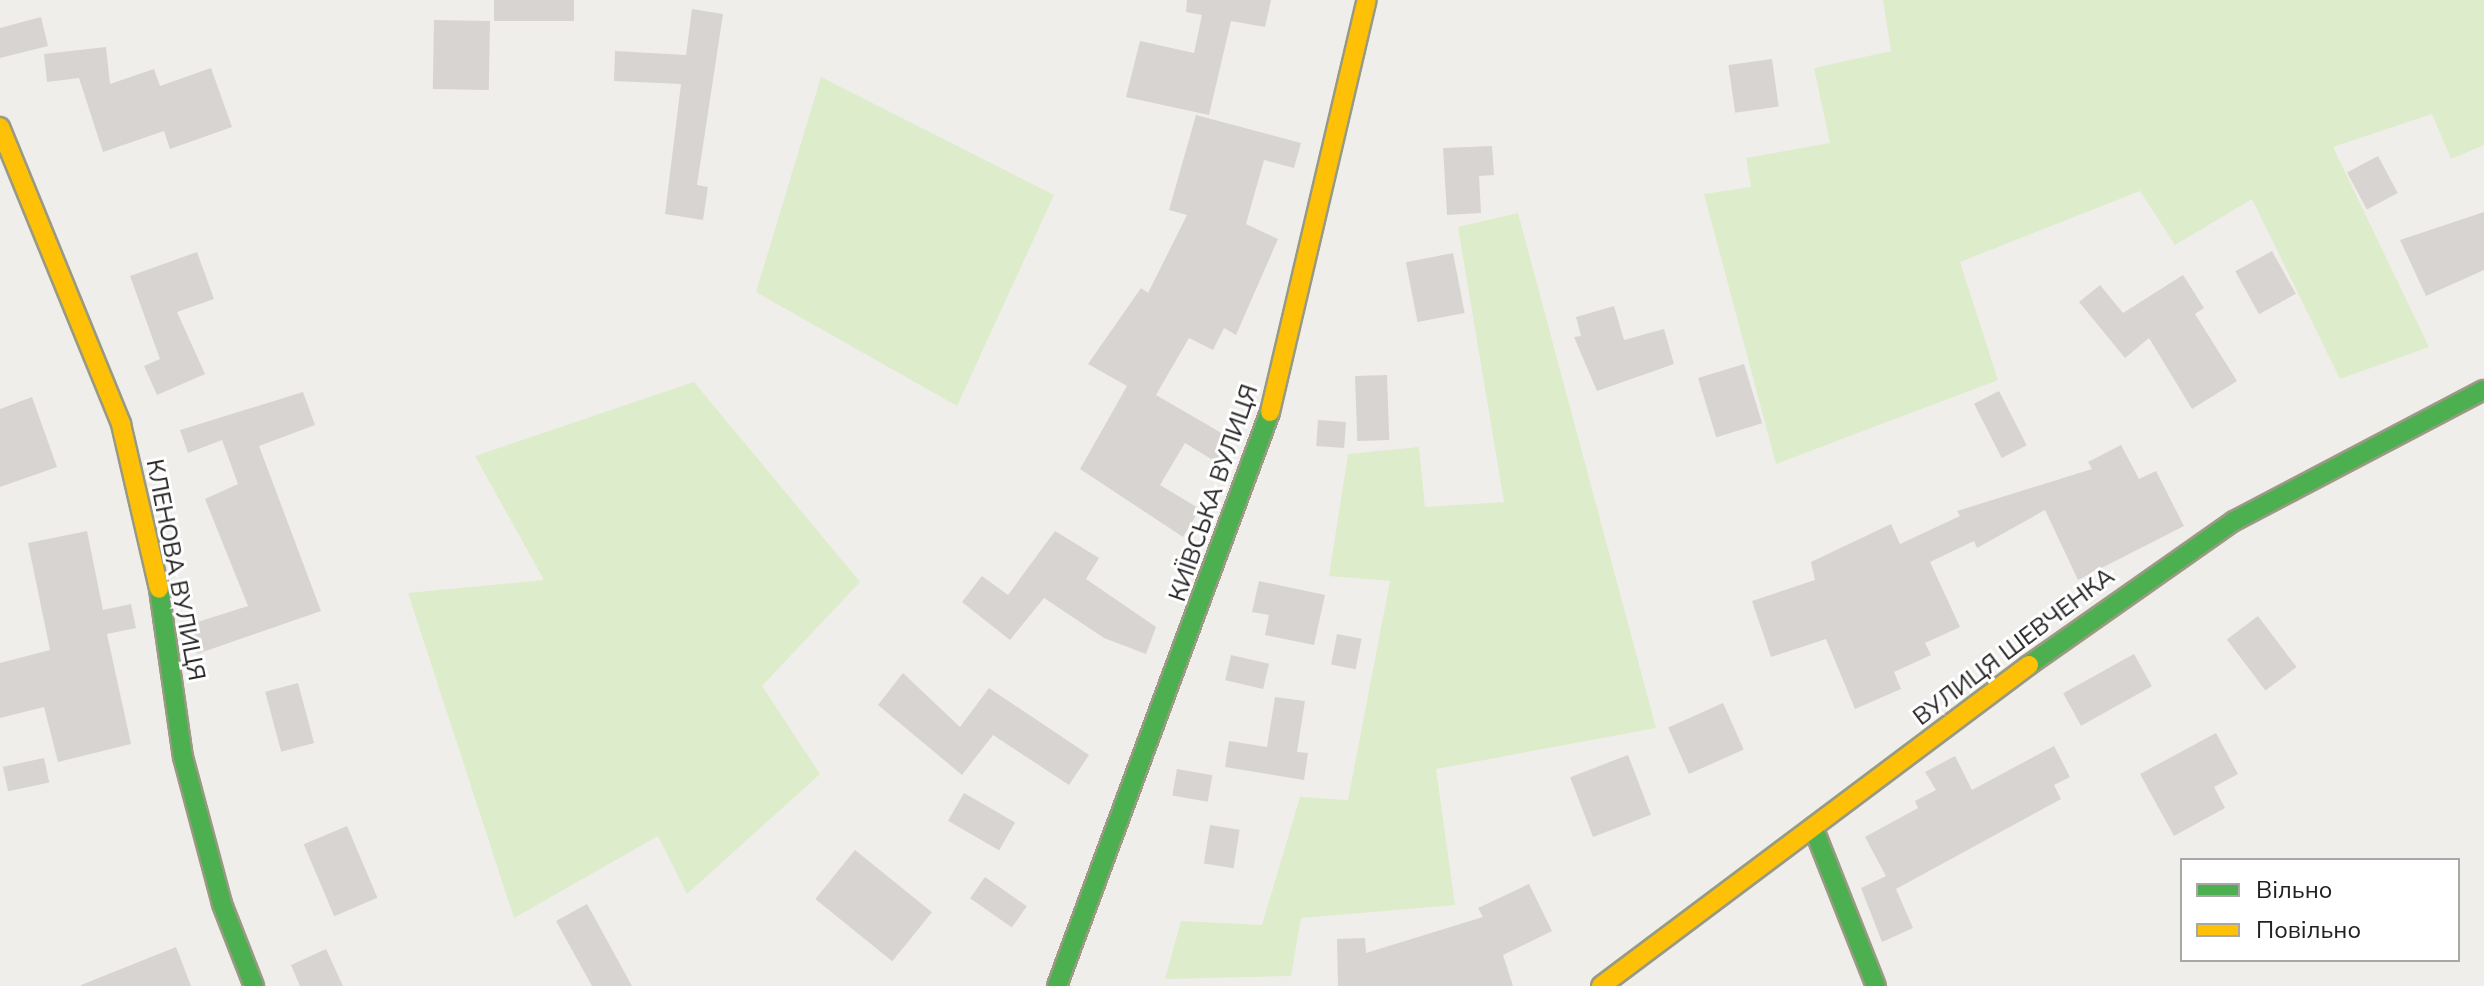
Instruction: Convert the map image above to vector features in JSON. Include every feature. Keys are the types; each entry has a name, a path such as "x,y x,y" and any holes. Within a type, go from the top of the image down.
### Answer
{"street":[{"name":"КИЇВСЬКА ВУЛИЦЯ","path":"1057,986 1270,411 1367,0"},
{"name":"КЛЕНОВА ВУЛИЦЯ","path":"0,127 121,424 157,576 183,757 222,904 254,986"},
{"name":"ВУЛИЦЯ ШЕВЧЕНКА","path":"1601,986 2152,573 2234,521 2484,390"},
{"path":"1813,827 1876,986"}],"green space":[{"path":"1883,0 2484,0 2484,145 2451,159 2432,114 2333,147 2429,347 2340,379 2252,199 2175,245 2140,191 1960,262 1998,380 1776,464 1704,194 1751,187 1746,158 1830,143 1814,68 1891,51"},
{"path":"821,77 1054,195 957,406 756,292"},
{"path":"1518,213 1656,728 1436,769 1455,905 1301,918 1291,976 1165,979 1181,921 1262,925 1300,797 1348,800 1390,581 1329,576 1348,454 1419,447 1425,507 1504,502 1458,227"},
{"path":"694,382 860,582 762,686 820,774 687,894 658,836 514,918 408,593 544,580 475,456"}],"building":[{"path":"494,0 574,0 574,21 494,21"},
{"path":"1187,0 1271,0 1265,27 1231,21 1209,115 1126,97 1140,41 1194,53 1202,15 1186,12"},
{"path":"692,9 723,14 697,185 708,187 703,220 665,214 681,84 614,81 615,51 686,55"},
{"path":"41,17 48,46 0,58 0,28"},
{"path":"434,20 490,21 489,90 433,89"},
{"path":"106,47 110,84 154,69 160,86 211,68 232,127 170,149 164,131 103,152 79,78 47,82 44,54"},
{"path":"1772,59 1779,107 1735,113 1728,65"},
{"path":"1196,115 1301,143 1294,168 1264,160 1246,224 1278,239 1236,335 1224,328 1213,350 1189,338 1156,395 1230,438 1216,462 1185,443 1160,485 1200,509 1183,537 1080,469 1127,386 1088,364 1141,288 1148,293 1187,215 1169,210"},
{"path":"1492,146 1494,175 1479,176 1481,213 1447,215 1443,148"},
{"path":"2378,156 2398,193 2367,210 2347,172"},
{"path":"2484,212 2484,270 2426,296 2400,240"},
{"path":"2272,251 2296,294 2259,314 2235,271"},
{"path":"197,252 214,299 177,312 205,374 157,395 144,366 160,359 130,276"},
{"path":"1453,253 1465,313 1418,322 1406,262"},
{"path":"2183,275 2204,308 2195,314 2237,381 2192,409 2149,338 2125,358 2079,302 2100,285 2123,313"},
{"path":"1614,306 1624,340 1664,329 1674,364 1597,391 1574,337 1581,336 1576,317"},
{"path":"1744,364 1762,423 1716,437 1698,378"},
{"path":"1387,375 1389,440 1357,441 1355,376"},
{"path":"1999,391 2027,445 2002,458 1974,404"},
{"path":"303,392 315,425 259,446 321,611 197,654 188,625 248,606 205,499 238,484 222,440 188,453 180,430"},
{"path":"32,397 57,467 0,487 0,409"},
{"path":"1318,420 1346,422 1344,448 1316,446"},
{"path":"2121,445 2139,479 2156,471 2184,526 2078,580 2045,510 1977,548 1974,541 1930,562 1960,627 1925,643 1931,655 1894,672 1901,689 1855,709 1826,639 1771,657 1752,601 1815,580 1811,562 1891,524 1900,544 1960,516 1957,511 2092,469 2088,462"},
{"path":"87,531 103,610 131,604 136,628 107,634 131,744 58,762 44,707 0,718 0,663 50,650 28,543"},
{"path":"1055,531 1099,558 1086,579 1156,627 1146,654 1104,638 1044,598 1010,640 962,602 982,576 1008,595"},
{"path":"1259,581 1325,595 1314,645 1265,635 1269,615 1252,612"},
{"path":"2258,616 2297,667 2265,691 2227,639"},
{"path":"1337,634 1362,639 1356,669 1331,664"},
{"path":"2134,654 2152,686 2081,726 2063,693"},
{"path":"1231,655 1269,664 1263,689 1225,680"},
{"path":"903,673 960,727 989,688 1089,755 1069,785 993,735 962,775 878,705"},
{"path":"298,683 314,743 281,752 265,692"},
{"path":"1275,697 1305,701 1297,752 1308,753 1304,780 1225,767 1229,741 1267,747"},
{"path":"1723,703 1744,750 1689,774 1668,727"},
{"path":"2216,733 2238,774 2214,787 2225,808 2174,836 2140,774"},
{"path":"2054,746 2070,777 2054,785 2061,799 1896,889 1913,928 1882,942 1861,888 1886,876 1865,837 1918,808 1915,801 1936,790 1925,772 1955,756 1972,790"},
{"path":"1628,755 1651,815 1593,837 1570,777"},
{"path":"44,758 49,782 8,791 3,767"},
{"path":"1177,769 1212,775 1208,802 1172,796"},
{"path":"964,793 1015,822 999,850 948,821"},
{"path":"1210,825 1240,830 1234,868 1204,864"},
{"path":"347,826 377,898 334,916 304,844"},
{"path":"855,850 932,912 892,961 815,899"},
{"path":"985,877 1027,906 1012,928 970,898"},
{"path":"1529,884 1552,931 1503,955 1513,986 1338,986 1337,939 1365,938 1366,953 1483,917 1478,908"},
{"path":"587,904 632,986 592,986 556,921"},
{"path":"176,947 191,986 81,986 81,985"},
{"path":"326,949 343,986 300,986 291,965"}],"traffic: fast":[{"path":"2029,665 2234,521 2484,390"},
{"path":"1057,986 1270,412"},
{"path":"159,589 183,757 222,904 254,986"},
{"path":"1813,827 1876,986"}],"traffic: slow":[{"path":"1270,412 1367,0"},
{"path":"0,127 121,424 159,589"},
{"path":"1601,986 2029,665"}]}
